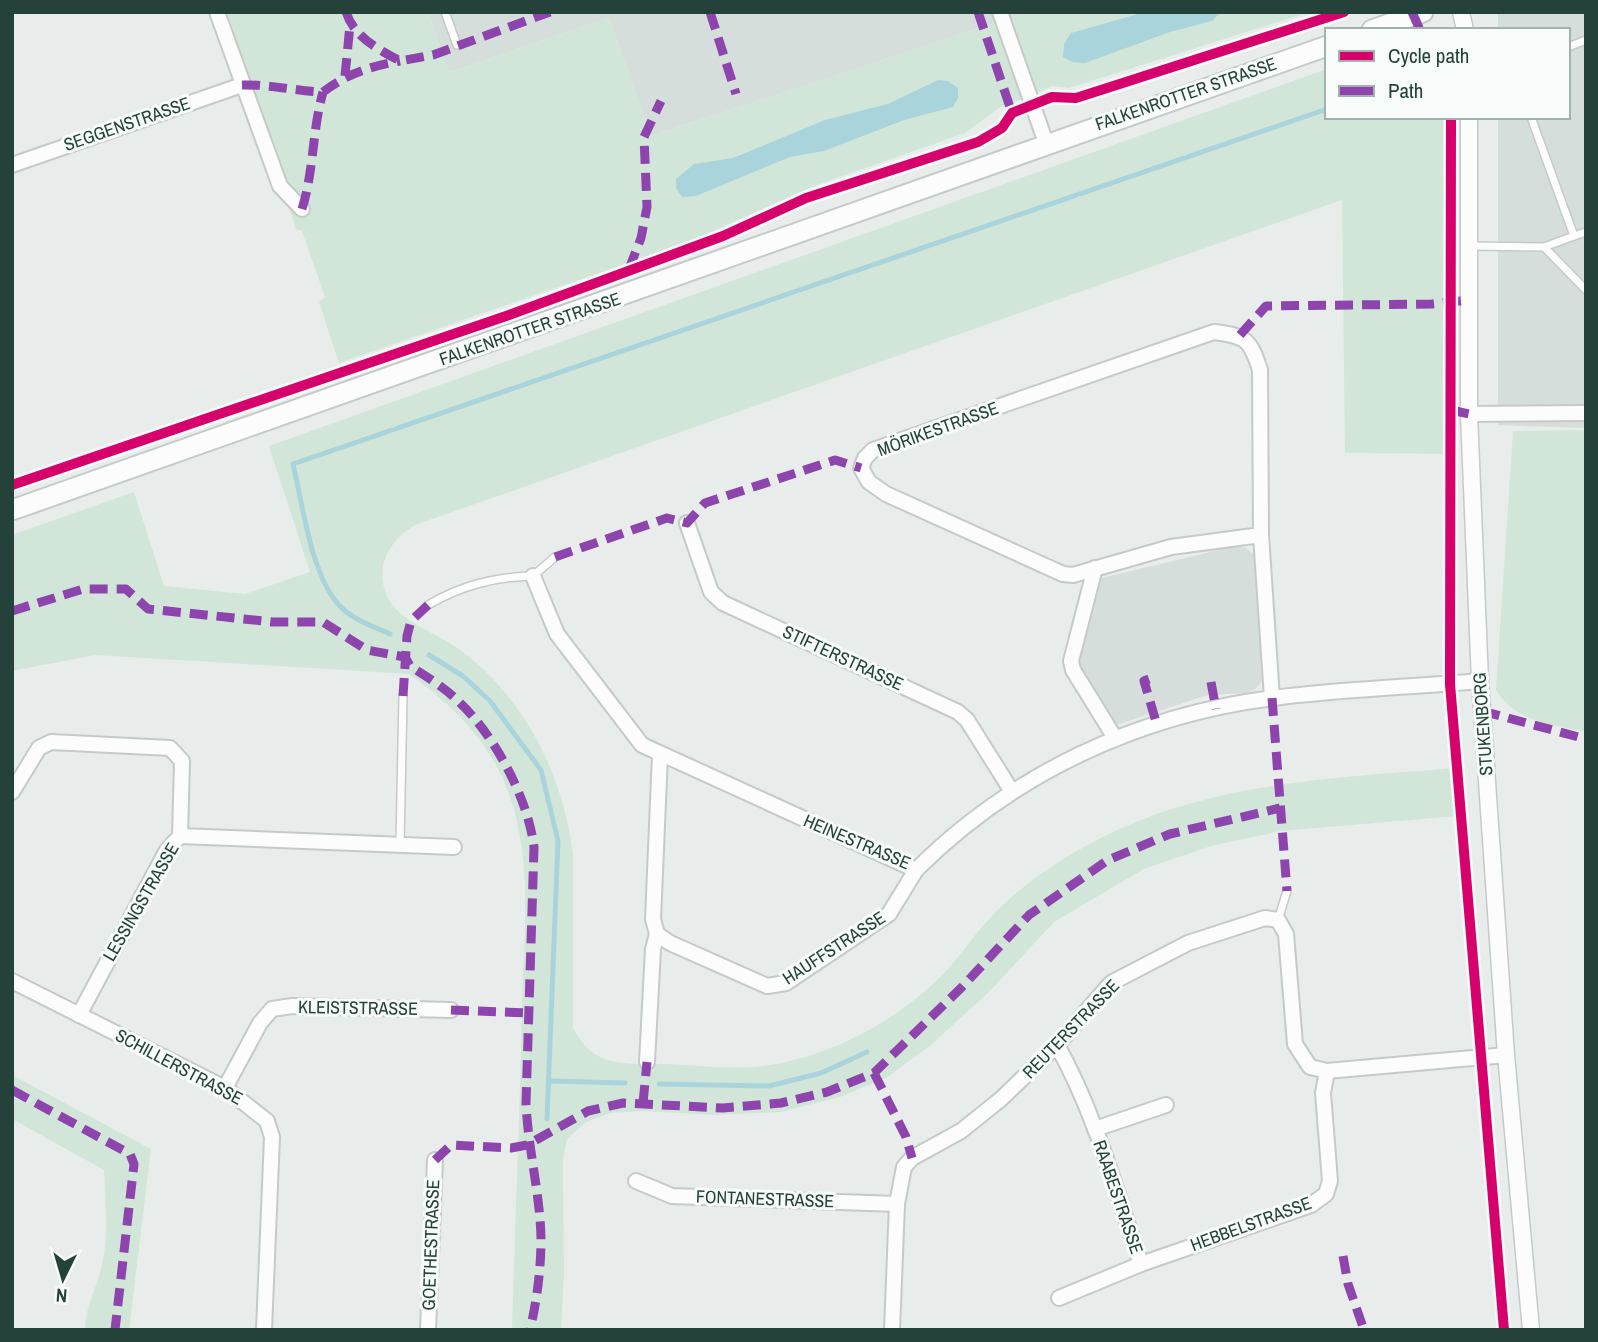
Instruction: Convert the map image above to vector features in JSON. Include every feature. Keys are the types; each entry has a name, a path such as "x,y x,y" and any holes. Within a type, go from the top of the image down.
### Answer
{"main road":[{"path":"1378,28 1423,12"},
{"name":"FALKENROTTER STRASSE","path":"12,510 1325,47"}],"street":[{"path":"217,12 280,186 302,209"},
{"path":"1000,12 1046,143"},
{"name":"SEGGENSTRASSE","path":"12,165 242,85"},
{"name":"STUKENBORG","path":"1469,119 1469,414 1479,681 1506,1055 1531,1330"},
{"name":"MÖRIKESTRASSE","path":"1261,535 1171,547 1073,575 1054,571 886,494 869,482 861,468 865,458 873,450 1214,332 1240,335 1253,348 1260,370 1261,535 1272,698"},
{"path":"1469,414 1586,413"},
{"name":"STIFTERSTRASSE","path":"687,523 711,592 723,603 958,712 967,720 1011,790"},
{"path":"1095,568 1072,661 1073,670 1115,738"},
{"name":"HEINESTRASSE","path":"533,576 557,634 642,745 916,870 953,832 1011,790 1115,738 1193,713 1272,698 1479,681"},
{"path":"12,792 39,748 51,742 170,748 182,761 180,836"},
{"path":"647,1062 653,950 657,934 653,919 660,755"},
{"name":"LESSINGSTRASSE","path":"79,1015 167,850 180,836 454,846"},
{"name":"HAUFFSTRASSE","path":"657,934 767,986 786,983 889,914 916,870"},
{"name":"REUTERSTRASSE","path":"892,1330 897,1204 904,1167 912,1158 961,1131 1001,1099 1057,1045 1111,983 1148,961 1227,928 1265,918 1278,920"},
{"path":"1278,920 1286,934 1294,1044 1310,1067 1328,1071 1506,1055"},
{"name":"SCHILLERSTRASSE","path":"12,981 225,1088 267,1121 272,1137 264,1330"},
{"name":"KLEISTSTRASSE","path":"225,1088 260,1023 272,1009 292,1006 452,1010"},
{"name":"RAABESTRASSE","path":"1057,1045 1072,1072 1095,1129 1141,1264"},
{"name":"HEBBELSTRASSE","path":"1059,1298 1141,1264 1311,1205 1325,1195 1329,1181 1323,1093 1328,1071"},
{"name":"RAABESTRASSE","path":"1095,1129 1166,1105"},
{"name":"GOETHESTRASSE","path":"428,1330 435,1160"},
{"name":"FONTANESTRASSE","path":"636,1181 672,1196 897,1204"}],"lane":[{"path":"445,12 457,45"},
{"path":"1532,119 1574,236"},
{"path":"1469,246 1544,247 1586,232"},
{"path":"1544,247 1586,290"},
{"path":"428,605 468,586 502,577 533,576 555,557"},
{"path":"400,845 403,696"},
{"path":"1278,920 1287,891"}],"shaded area":[{"path":"428,12 1028,12 651,136 609,18 449,72"},
{"path":"1498,12 1586,12 1586,428 1498,425 1498,119 1570,119 1570,28 1498,28"},
{"path":"1235,546 1246,548 1254,555 1258,565 1262,681 1256,689 1247,693 1208,695 1113,726 1079,672 1078,655 1098,579"}],"green space":[{"path":"227,12 428,12 449,72 609,18 651,136 1028,12 1310,12 1069,88 1053,86 999,108 965,133 817,185 686,243 339,363 319,302 325,297 302,231 296,229"},
{"path":"1325,70 1325,119 1449,119 1446,454 1345,453 1342,200 415,525 398,538 387,555 382,574 383,585 387,596 400,613 459,649 503,690 537,739 560,794 573,853 573,1027 591,1051 613,1061 753,1067 780,1063 833,1047 884,1021 929,988 1005,903 1064,859 1113,832 1196,802 1238,792 1324,779 1454,768 1457,816 1281,831 1211,846 1144,869 1054,922 990,991 931,1045 886,1078 840,1097 780,1112 716,1115 641,1111 610,1113 586,1122 567,1139 563,1160 564,1275 561,1330 512,1330 525,926 524,872 517,819 509,794 492,758 469,726 409,674 95,655 12,671 12,535 134,492 164,586 245,594 310,572 269,446"},
{"path":"1586,430 1586,732 1547,724 1524,715 1504,701 1496,690 1513,431"},
{"path":"12,1075 151,1149 129,1330 85,1330 87,1313 104,1254 104,1170 12,1119"}],"water":[{"path":"1145,12 1221,12 1212,21 1170,32 1085,63 1072,62 1063,57 1064,44 1071,33"},
{"path":"938,80 948,81 958,88 958,98 953,107 904,120 824,151 790,157 696,196 682,197 676,188 676,179 694,164 733,158 825,120 888,104"}],"waterway":[{"path":"390,634 349,614 328,590 314,556 293,464 1325,110"},
{"path":"429,655 463,676 490,701 541,770 558,841 547,1119"},
{"path":"659,1084 769,1086 821,1073 867,1052"},
{"path":"551,1081 625,1083"}],"marked path":[{"path":"346,12 361,35 375,47 400,61 433,55 550,12"},
{"path":"710,12 736,94"},
{"path":"978,12 1012,113"},
{"path":"1412,12 1419,28"},
{"path":"345,76 350,25"},
{"path":"242,85 323,92 359,72 400,61"},
{"path":"302,209 323,92"},
{"path":"629,269 641,238 647,207 644,137 661,101"},
{"path":"1240,335 1266,306 1432,304 1469,300"},
{"path":"1451,410 1469,414"},
{"path":"555,557 667,518 687,523 705,503 835,460 861,468"},
{"path":"12,611 83,589 126,589 148,609 273,622 323,622 367,650 405,657 410,666 453,696 484,731 517,788 525,808 534,847 526,1103 541,1238 538,1284 530,1330"},
{"path":"403,696 407,636 411,621 428,605"},
{"path":"1149,679 1144,681 1157,725"},
{"path":"1211,682 1216,709"},
{"path":"1272,698 1287,891"},
{"path":"1482,711 1586,739"},
{"path":"435,1160 451,1145 511,1148 527,1145 588,1111 623,1103 723,1108 781,1103 827,1092 874,1073 962,987 1029,915 1108,860 1170,834 1280,808"},
{"path":"451,1010 530,1013"},
{"path":"643,1103 647,1062"},
{"path":"874,1073 906,1137 912,1158"},
{"path":"12,1090 130,1154 134,1164 115,1330"},
{"path":"1343,1256 1348,1284 1364,1330"}],"cycle path":[{"path":"12,485 509,315 723,236 806,198 978,142 1002,128 1012,113 1052,97 1076,98 1344,12"},
{"path":"1451,119 1450,684 1504,1330"}]}
